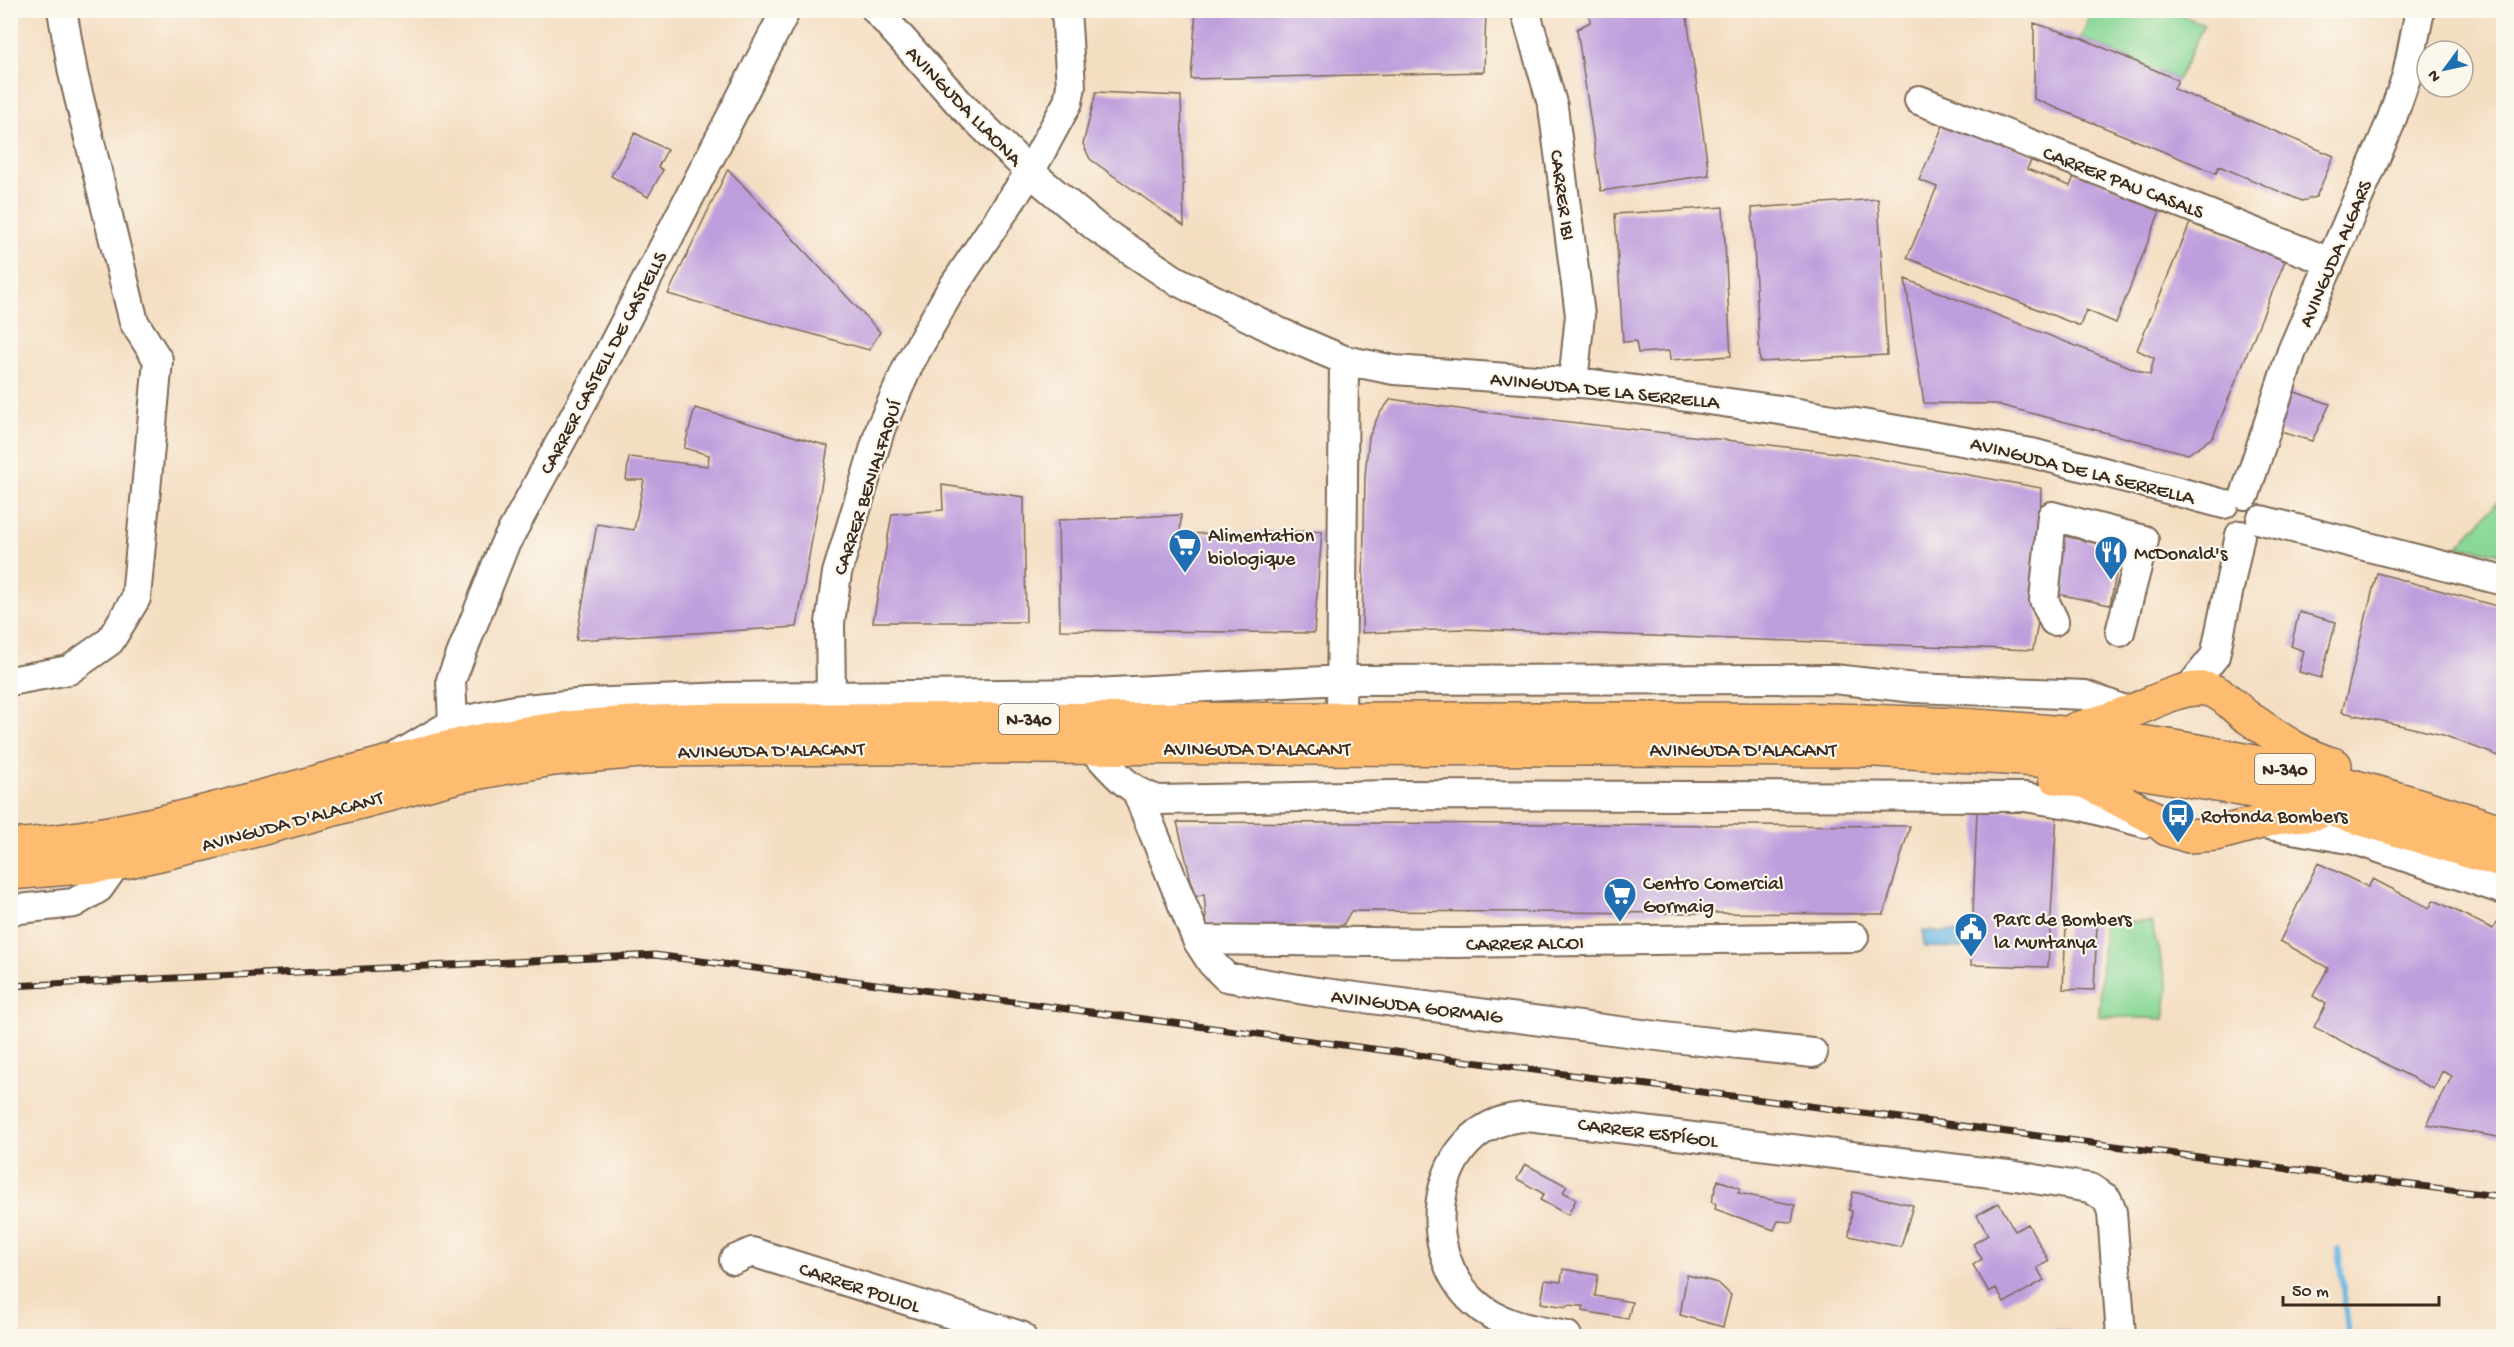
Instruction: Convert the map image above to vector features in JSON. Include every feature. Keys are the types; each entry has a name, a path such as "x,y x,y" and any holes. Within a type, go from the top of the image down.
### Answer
{"main road":[{"path":"2062,733 2130,712 2180,693 2204,689 2317,760 2440,793 2504,830"},
{"path":"2161,824 2144,805 2142,796 2150,724 2160,705 2180,693"},
{"path":"2216,834 2234,813 2250,745 2238,709"},
{"name":"AVINGUDA D'ALACANT","path":"10,846 82,839 152,825 490,739 624,723 717,720 1341,719 1887,722 2008,728 2062,733 2146,758 2244,774 2365,788 2504,830"},
{"name":"AVINGUDA D'ALACANT","path":"10,873 116,864 200,845 435,782 553,759 651,750 731,748 1783,749 1960,754 2085,763 2146,758"},
{"path":"1960,754 2014,773 2086,782 2161,824 2189,836 2216,834 2283,816 2339,812"},
{"name":"AVINGUDA D'ALACANT","path":"2244,774 2339,812 2504,862"}],"street":[{"path":"10,681 69,670 110,641 136,598 158,360 134,322 73,73 62,10"},
{"name":"CARRER CASTELL DE CASTELLS","path":"453,723 452,680 504,546 609,353 786,10"},
{"name":"AVINGUDA LLAONA","path":"876,10 960,104 1030,172"},
{"name":"CARRER BENIALFAQUÍ","path":"831,696 830,624 837,573 881,427 909,364 949,293 1030,172 1068,102 1071,86 1066,10"},
{"name":"CARRER IBI","path":"1525,10 1553,107 1580,315 1574,383"},
{"name":"AVINGUDA ALGARS","path":"2234,499 2330,262 2390,124 2407,75 2420,10"},
{"name":"CARRER PAU CASALS","path":"1919,100 2330,262"},
{"name":"AVINGUDA DE LA SERRELLA","path":"1030,172 1097,228 1175,279 1279,332 1344,360 1394,370 1574,383 1780,410 2032,453 2234,499"},
{"path":"1341,719 1344,360"},
{"path":"2234,499 2221,517 2224,524 2234,533 2251,527 2504,580"},
{"path":"2054,621 2043,600 2052,516 2144,540 2120,632"},
{"path":"2180,693 2216,656 2251,527"},
{"path":"2216,656 2238,709"},
{"path":"382,765 453,723 515,710 587,703 831,696 1095,693 1341,680 1834,680 1915,688 2085,695 2130,712"},
{"path":"1915,688 2008,728"},
{"path":"1093,749 1125,784 1137,792 1168,800 1391,795 2025,797 2082,806 2161,824"},
{"name":"AVINGUDA GORMAIG","path":"1137,792 1197,940 1212,963 1226,976 1317,992 1813,1053"},
{"path":"2259,823 2355,840 2504,890"},
{"path":"10,910 74,903 99,888 116,864"},
{"name":"CARRER ALCOI","path":"1197,940 1455,943 1854,937"},
{"name":"CARRER ESPÍGOL","path":"1567,1336 1511,1324 1486,1312 1456,1281 1445,1255 1438,1224 1440,1196 1444,1182 1455,1161 1471,1142 1485,1129 1501,1121 1528,1117 2016,1176 2090,1188 2107,1199 2115,1229 2121,1336"},
{"name":"CARRER POLIOL","path":"734,1260 752,1252 1021,1336"}],"green space":[{"path":"2091,11 2167,11 2204,24 2178,80 2081,38"},
{"path":"2503,496 2503,554 2458,546"},
{"path":"2151,922 2168,988 2164,1019 2099,1016 2104,923"}],"water":[{"path":"1923,931 1963,932 1963,948 1924,947"}],"building":[{"path":"1196,10 1486,10 1484,72 1191,79"},
{"path":"1589,10 1686,10 1709,175 1601,191 1577,29 1590,22"},
{"path":"2034,23 2081,38 2178,80 2174,89 2334,156 2316,197 2302,201 2219,166 2216,173 2034,99"},
{"path":"1096,92 1181,96 1184,226 1090,159 1083,144"},
{"path":"1946,119 2034,155 2027,169 2070,186 2076,172 2162,206 2116,323 2086,310 2080,326 1907,258 1937,187 1919,180"},
{"path":"635,133 667,150 658,167 663,170 648,197 611,176"},
{"path":"728,169 880,332 869,350 668,294"},
{"path":"1878,199 1887,355 1760,362 1752,208"},
{"path":"1723,207 1731,356 1670,360 1669,351 1638,353 1636,341 1623,342 1615,214"},
{"path":"2191,221 2285,261 2213,437 2188,454 1996,404 1924,403 1905,279 2150,375 2154,358 2137,350"},
{"path":"2289,390 2330,404 2312,441 2277,431"},
{"path":"1391,399 1466,410 1864,456 2041,488 2038,623 2033,650 1462,629 1362,633 1365,475 1369,437 1379,414"},
{"path":"695,408 828,446 797,627 576,640 597,524 634,530 644,480 626,480 629,457 708,466 709,455 684,448"},
{"path":"942,485 1024,497 1026,622 873,622 892,514 943,510"},
{"path":"1181,515 1180,534 1322,531 1314,633 1060,630 1058,520"},
{"path":"2060,535 2121,549 2110,605 2048,592"},
{"path":"2377,573 2504,608 2504,758 2443,735 2342,712"},
{"path":"2299,612 2336,622 2321,678 2299,672 2304,651 2291,646"},
{"path":"1977,809 2057,813 2048,967 1971,965"},
{"path":"1177,822 1910,826 1884,914 1351,911 1343,925 1207,926 1204,894 1195,897"},
{"path":"2318,863 2368,887 2373,879 2429,908 2434,900 2493,929 2497,921 2504,924 2504,1138 2427,1125 2452,1076 2442,1071 2434,1089 2314,1027 2326,1004 2313,996 2328,968 2280,941"},
{"path":"2097,925 2094,990 2063,989 2066,926"},
{"path":"1525,1164 1567,1186 1563,1192 1576,1199 1568,1215 1540,1200 1544,1194 1517,1179"},
{"path":"1718,1180 1740,1188 1738,1193 1795,1205 1792,1222 1778,1221 1774,1230 1715,1209 1716,1204 1711,1202"},
{"path":"1853,1192 1913,1205 1901,1247 1849,1236 1852,1211 1849,1210"},
{"path":"1999,1203 2015,1231 2028,1224 2049,1261 2037,1268 2044,1280 2004,1303 1996,1288 1989,1292 1973,1265 1982,1259 1973,1244 1988,1235 1977,1215"},
{"path":"1563,1269 1598,1275 1595,1296 1632,1302 1628,1319 1583,1311 1583,1306 1567,1305 1567,1307 1541,1303 1545,1280 1561,1282"},
{"path":"1687,1275 1718,1283 1731,1295 1723,1327 1680,1315"},
{"path":"2068,1329 2068,1336 2050,1336 2051,1330"}],"waterway":[{"path":"2338,1249 2349,1336"}],"railway":[{"path":"10,986 655,955 2504,1197"}],"place":[{"name":"Alimentation biologique","path":"1185,574"},
{"name":"McDonald's","path":"2111,581"},
{"name":"Rotonda Bombers","path":"2178,844"},
{"name":"Centro Comercial Gormaig","path":"1620,923"},
{"name":"Parc de Bombers la Muntanya","path":"1971,958"}]}
